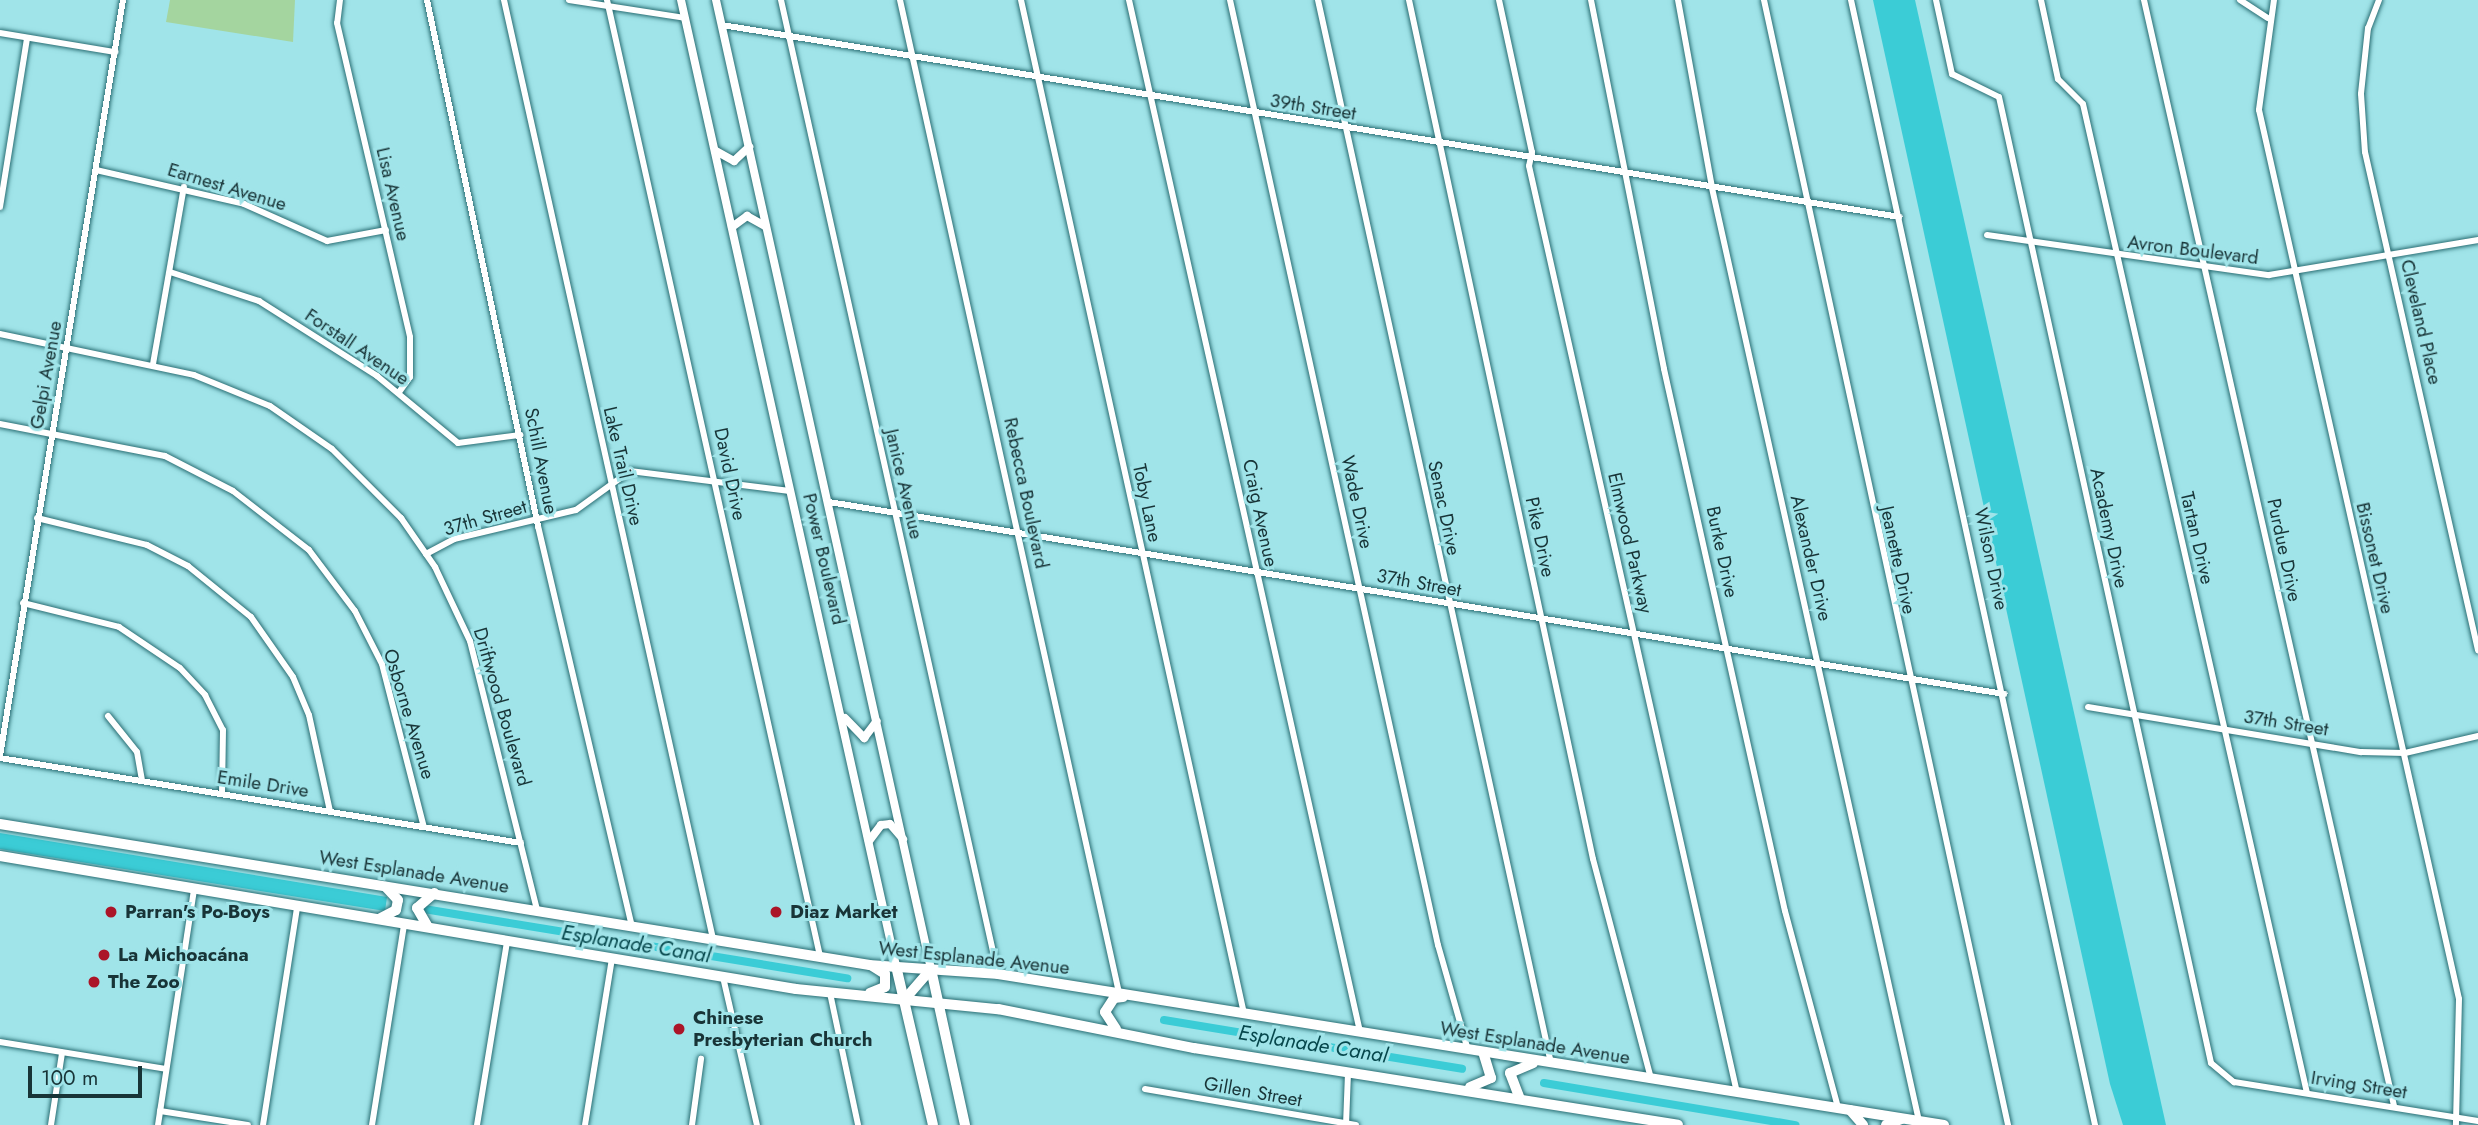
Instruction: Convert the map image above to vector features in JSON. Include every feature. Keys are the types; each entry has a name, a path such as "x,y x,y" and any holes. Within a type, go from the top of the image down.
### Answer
{"main road":[{"name":"West Esplanade Avenue","path":"0,824 434,892 870,965 998,974 1944,1125"},
{"path":"0,856 297,908 723,977 830,993 939,1003 1116,1030 1348,1072 1678,1125"},
{"path":"375,920 389,916 398,900 381,884"},
{"path":"432,929 421,922 417,908 434,892"},
{"path":"860,996 885,987 885,974 870,965"},
{"name":"Power Boulevard","path":"896,966 933,1124"},
{"path":"904,1000 908,988 932,969"},
{"name":"Power Boulevard","path":"932,969 964,1123"},
{"path":"1116,1030 1107,1019 1107,1004 1138,996"},
{"path":"1455,1089 1491,1078 1483,1052"},
{"path":"1520,1099 1510,1073 1546,1062"},
{"path":"1849,1110 1863,1125"},
{"path":"1886,1125 1903,1119"}],"street":[{"name":"Gelpi Avenue","path":"0,757 123,0"},
{"name":"Lisa Avenue","path":"340,0 337,23 386,230 412,361 399,393"},
{"name":"Schill Avenue","path":"427,0 537,519 632,926"},
{"name":"Lake Trail Drive","path":"505,0 713,939"},
{"path":"569,0 607,3 685,18"},
{"name":"Power Boulevard","path":"681,0 896,966"},
{"name":"Power Boulevard","path":"716,0 932,969"},
{"name":"Janice Avenue","path":"781,0 998,974"},
{"name":"Rebecca Boulevard","path":"900,0 1119,993"},
{"name":"Toby Lane","path":"1021,0 1244,1013"},
{"name":"Craig Avenue","path":"1129,0 1360,1032"},
{"name":"Wade Drive","path":"1230,0 1438,945 1468,1049"},
{"name":"Senac Drive","path":"1318,0 1546,1062"},
{"name":"Pike Drive","path":"1409,0 1593,859 1651,1079"},
{"name":"Elmwood Parkway","path":"1499,0 1634,635 1737,1093"},
{"name":"Burke Drive","path":"1591,0 1622,174 1727,651 1838,1108"},
{"name":"Alexander Drive","path":"1678,0 1712,188 1919,1121"},
{"name":"Jeanette Drive","path":"1763,0 1810,203 1909,680 2008,1125"},
{"name":"Wilson Drive","path":"1851,0 2004,694 2095,1125"},
{"name":"Academy Drive","path":"1936,0 1952,74 1999,97 2204,1045 2215,1069 2234,1082"},
{"name":"Tartan Drive","path":"2041,0 2059,79 2083,104 2307,1093"},
{"name":"Purdue Drive","path":"2144,0 2394,1106"},
{"path":"2240,0 2269,18"},
{"name":"Bissonet Drive","path":"2274,0 2269,18 2259,110 2459,999 2457,1121"},
{"name":"Cleveland Place","path":"2379,0 2368,28 2361,112 2390,257 2478,650"},
{"name":"David Drive","path":"607,3 820,956"},
{"name":"39th Street","path":"722,25 1531,160 1899,217"},
{"path":"0,33 115,52"},
{"path":"0,206 27,37"},
{"path":"716,151 734,161 749,147"},
{"name":"Earnest Avenue","path":"96,170 184,187 243,204 327,240 386,230"},
{"path":"153,364 184,187"},
{"path":"732,227 747,216 765,226"},
{"name":"Avron Boulevard","path":"1987,235 2206,269 2296,274 2478,240"},
{"name":"Forstall Avenue","path":"170,272 259,301 399,393 458,443 520,435"},
{"name":"Driftwood Boulevard","path":"0,334 153,364 270,406 332,449 401,518 426,554 470,641 537,909"},
{"name":"Osborne Avenue","path":"0,424 52,432 164,456 233,491 309,550 355,611 382,664 424,827"},
{"name":"37th Street","path":"426,554 454,539 591,503 611,483 638,470 790,491"},
{"name":"37th Street","path":"829,502 1727,651 2004,694"},
{"path":"37,518 146,545 188,566 251,617 293,677 309,715 330,811"},
{"path":"23,603 119,627 180,667 223,730 222,793"},
{"path":"839,706 857,736 870,737 878,720"},
{"name":"37th Street","path":"2088,707 2311,744 2405,753 2478,736"},
{"path":"108,716 137,752 142,781"},
{"name":"Emile Drive","path":"0,757 522,843"},
{"path":"869,841 875,828 890,824 905,841"},
{"path":"158,1125 194,890"},
{"path":"263,1125 297,908"},
{"path":"372,1125 404,925"},
{"path":"477,1125 507,942"},
{"path":"585,1125 612,958"},
{"path":"723,977 757,1125"},
{"path":"830,993 858,1125"},
{"path":"0,1042 166,1069"},
{"path":"51,1125 62,1053"},
{"path":"692,1125 701,1059"},
{"path":"1346,1124 1348,1072"},
{"name":"Irving Street","path":"2234,1082 2394,1106 2457,1121 2478,1121"},
{"name":"Gillen Street","path":"1145,1089 1356,1125"},
{"path":"160,1111 248,1125"}],"green space":[{"path":"170,0 295,0 293,42 166,22"}],"water":[{"path":"1873,0 1915,0 2166,1125 2123,1125 2110,1084"},
{"path":"0,833 387,897 385,911 0,849"}],"waterway":[{"name":"Esplanade Canal","path":"424,909 847,978"},
{"name":"Esplanade Canal","path":"1164,1020 1462,1069"},
{"name":"Esplanade Canal","path":"1544,1083 1796,1125"}],"place":[{"name":"Parran's Po-Boys","path":"111,912"},
{"name":"Diaz Market","path":"776,912"},
{"name":"La Michoacána","path":"104,955"},
{"name":"The Zoo","path":"94,982"},
{"name":"Chinese Presbyterian Church","path":"679,1029"}]}
